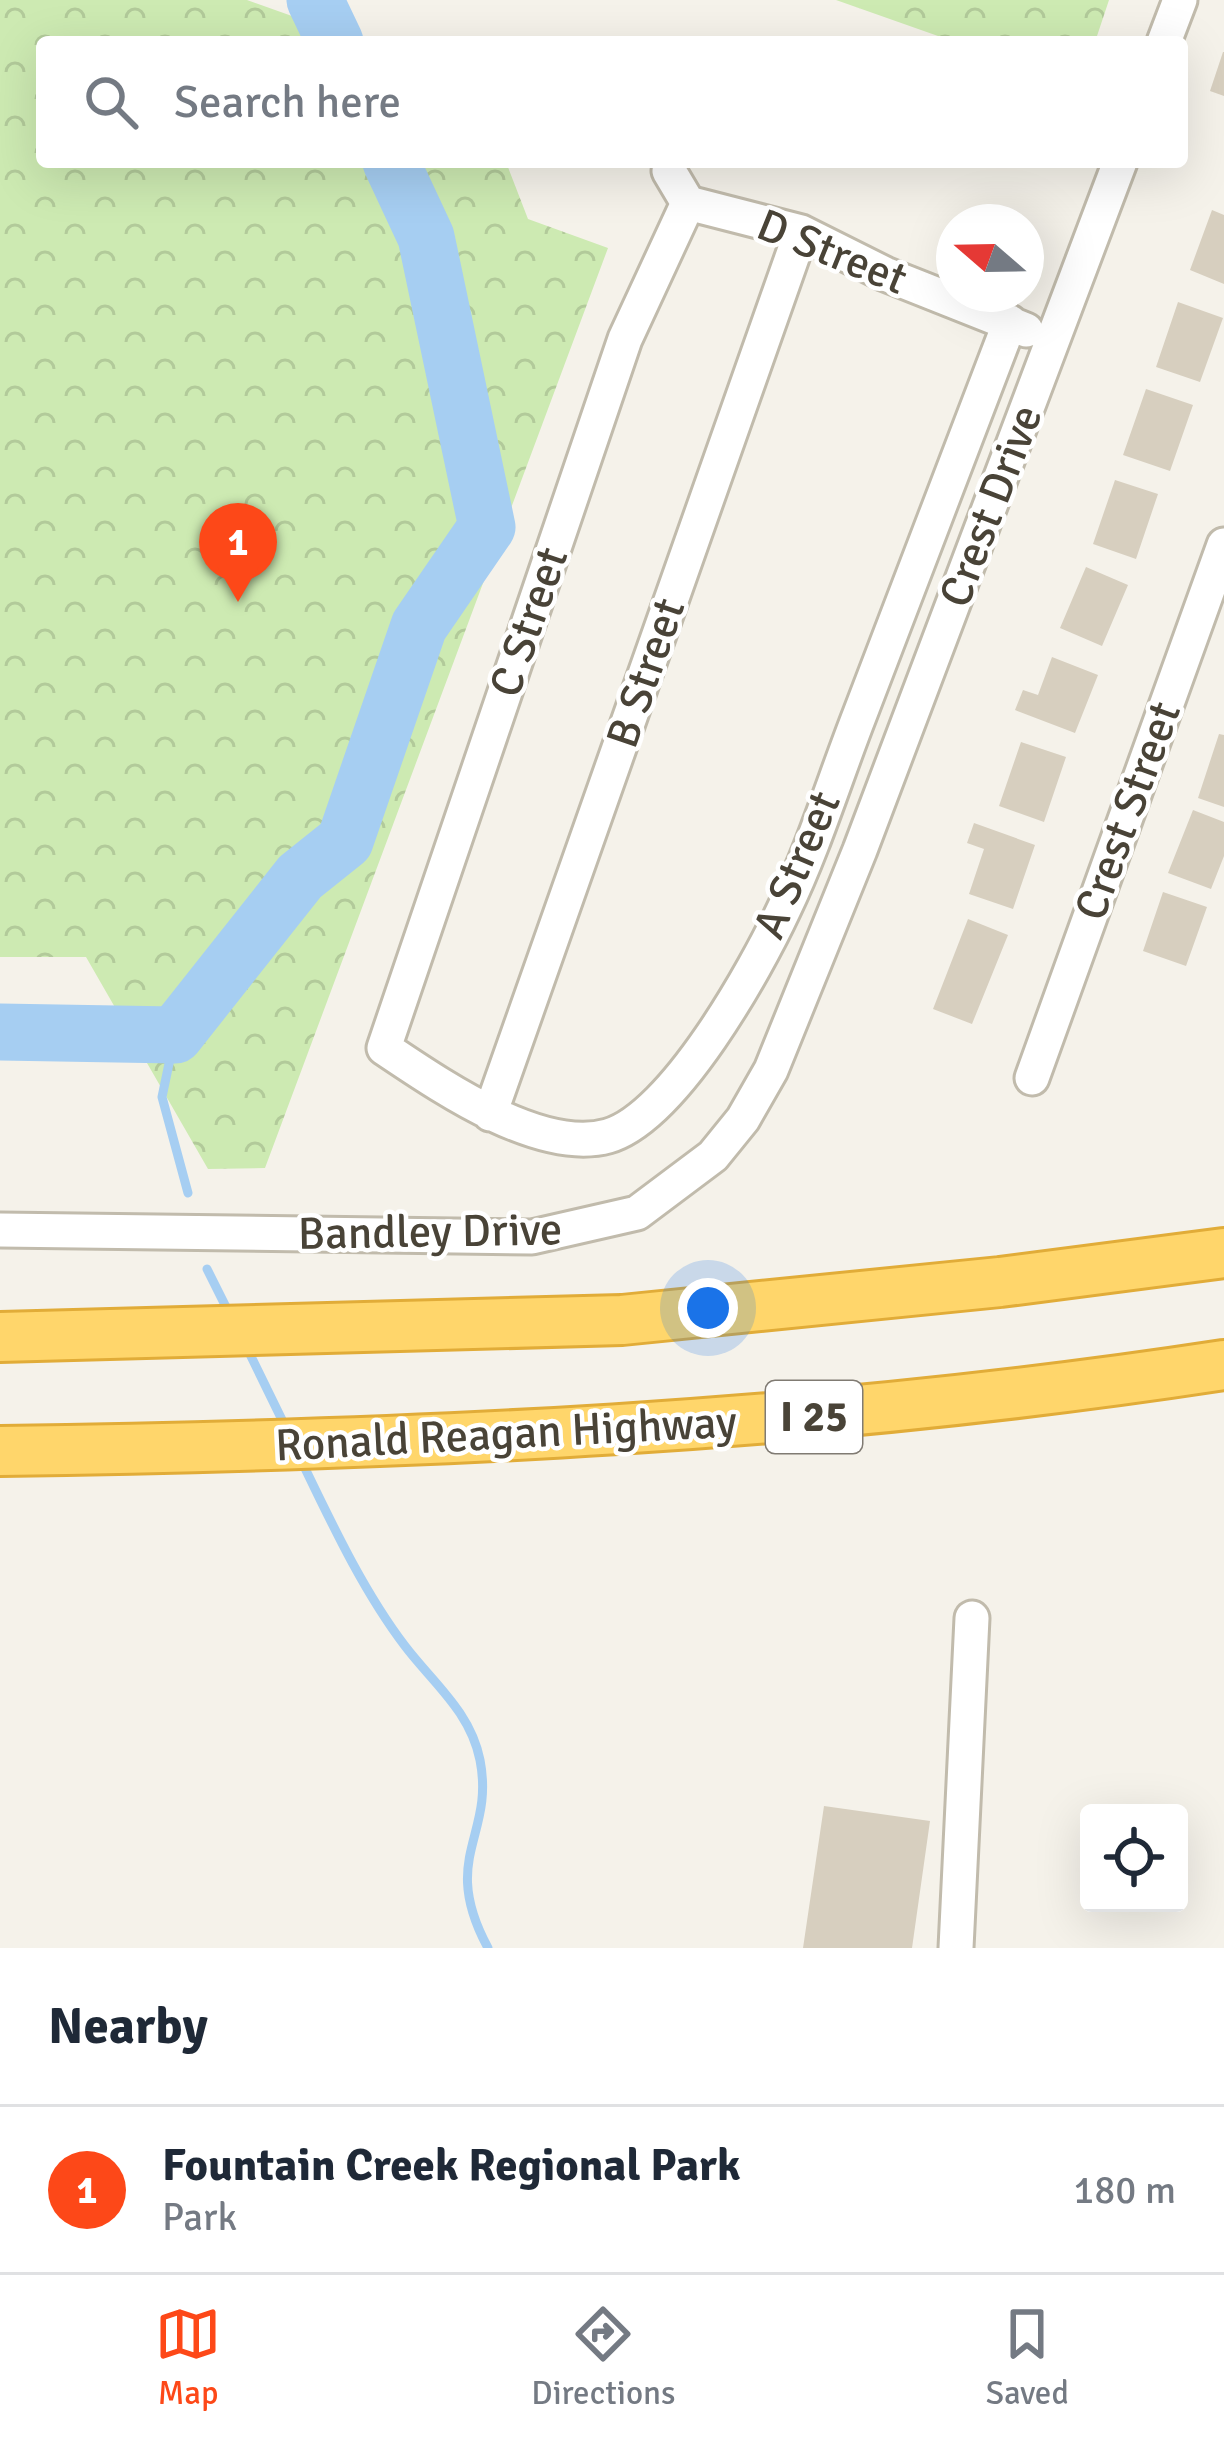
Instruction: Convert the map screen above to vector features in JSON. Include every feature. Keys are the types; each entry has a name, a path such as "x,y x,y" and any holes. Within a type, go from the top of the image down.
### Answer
{"highway":[{"path":"0,1337 622,1320 1000,1282 1224,1252"},
{"name":"Ronald Reagan Highway","path":"0,1451 645,1431 871,1412 1224,1365"}],"street":[{"path":"1166,36 1180,0"},
{"name":"Crest Drive","path":"860,850 1118,168"},
{"path":"669,171 688,203"},
{"name":"D Street","path":"688,203 801,232 885,274 1053,342"},
{"name":"C Street","path":"384,1048 625,339 688,203"},
{"name":"B Street","path":"490,1114 801,232"},
{"name":"A Street","path":"384,1048 490,1114 562,1136 608,1136 646,1113 672,1086 724,1015 784,909 1010,322"},
{"name":"Crest Street","path":"1032,1078 1224,545"},
{"name":"Bandley Drive","path":"0,1231 532,1238 638,1213 697,1171 743,1120 771,1070 860,850"},
{"path":"956,1948 972,1618"}],"green space":[{"path":"0,0 247,0 348,36 36,36 36,168 508,168 528,219 608,248 265,1168 208,1169 86,957 0,957"},
{"path":"836,0 1109,0 1097,36 938,36"}],"building":[{"path":"1224,52 1224,96 1210,91"},
{"path":"1212,210 1224,215 1224,284 1190,270"},
{"path":"1178,302 1223,318 1200,382 1156,367"},
{"path":"1146,389 1193,405 1170,471 1123,455"},
{"path":"1115,480 1158,494 1136,559 1093,544"},
{"path":"1086,567 1128,585 1102,646 1060,628"},
{"path":"1052,657 1098,675 1075,733 1015,710 1023,690 1038,695"},
{"path":"1219,734 1224,735 1224,807 1198,798"},
{"path":"1021,742 1066,757 1044,822 999,806"},
{"path":"1193,810 1224,822 1224,856 1211,889 1168,873"},
{"path":"974,823 1035,845 1013,909 969,894 984,849 967,843"},
{"path":"1163,892 1207,907 1186,966 1143,951"},
{"path":"968,919 1008,935 972,1024 933,1009"},
{"path":"824,1806 930,1821 912,1948 803,1948"}],"waterway":[{"path":"315,0 332,36"},
{"path":"0,1032 175,1035 300,877 345,841 419,626 487,527 426,237 394,168"},
{"path":"175,1035 162,1097 188,1193"},
{"path":"207,1269 230,1315"},
{"path":"246,1346 286,1428"},
{"path":"301,1460 375,1602 459,1712 475,1743 483,1786 468,1891 488,1948"}],"place":[{"name":"Fountain Creek Regional Park","path":"238,602"}]}
